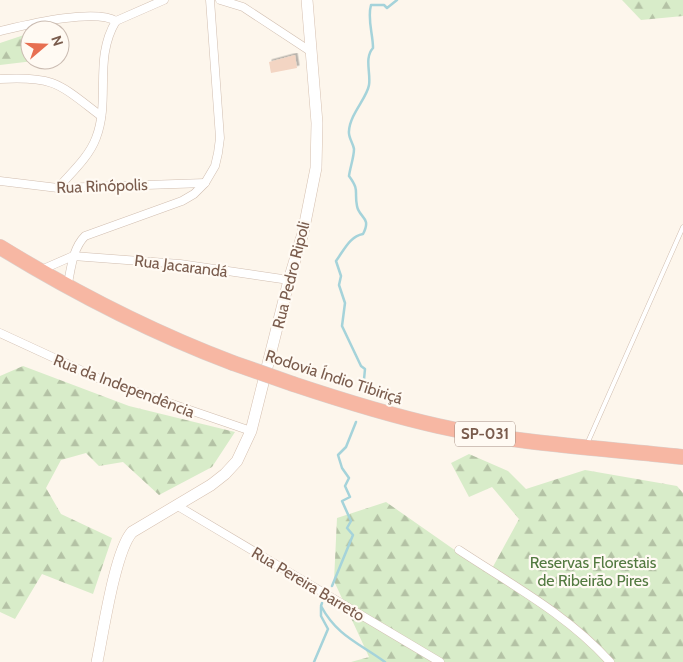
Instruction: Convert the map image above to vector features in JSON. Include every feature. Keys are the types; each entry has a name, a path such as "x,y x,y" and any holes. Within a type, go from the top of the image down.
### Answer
{"highway":[{"name":"Rodovia Índio Tibiriçá","path":"0,247 67,288 154,331 233,363 356,404 439,426 510,438 683,457"}],"street":[{"path":"58,188 93,144 101,116 105,44 116,21 164,0"},
{"path":"67,288 73,256 85,236 182,201 194,194 205,183 215,166 220,138 210,0"},
{"path":"220,0 243,7 310,51"},
{"name":"Rua Pedro Ripoli","path":"97,662 123,545 132,532 211,485 225,474 242,453 251,431 289,280 303,233 316,168 317,123 306,0"},
{"path":"0,31 36,23 101,15 116,21"},
{"path":"0,79 17,77 50,81 68,90 101,116"},
{"name":"Rua Rinópolis","path":"0,181 58,188 205,183"},
{"path":"40,271 73,256"},
{"name":"Rua Jacarandá","path":"73,256 180,264 289,280"},
{"name":"Rua da Independência","path":"0,333 102,380 251,431"},
{"name":"Rua Pereira Barreto","path":"176,505 440,662"},
{"path":"459,550 557,614 593,643 610,662"}],"lane":[{"path":"586,446 683,227"}],"green space":[{"path":"622,0 683,0 683,16 641,20"},
{"path":"20,36 20,63 0,65 0,43"},
{"path":"23,366 129,406 235,432 212,467 159,495 123,462 99,466 86,453 61,460 46,488 61,514 112,538 93,594 42,574 15,619 0,612 0,376"},
{"name":"Reservas Florestais de Ribeirão Pires","path":"469,454 508,471 526,489 585,470 677,486 683,493 683,662 351,662 369,657 334,581 337,518 386,502 489,574 519,519 492,487 469,497 451,463"}],"building":[{"path":"295,55 297,68 271,73 269,62"}],"waterway":[{"path":"363,390 365,369 361,366 342,326 345,303 339,285 341,276 336,261 351,241 358,235 363,234 366,224 358,210 356,188 349,176 354,149 349,133 352,118 369,85 368,61 373,48 370,21 371,5 384,5 387,8 397,0"},
{"path":"332,586 353,535 347,528 351,521 342,501 350,497 345,486 349,478 342,468 338,455 346,447 356,422"},
{"path":"322,603 321,606 327,616 341,632 385,662"},
{"path":"314,662 328,629 321,616 321,607"}]}
